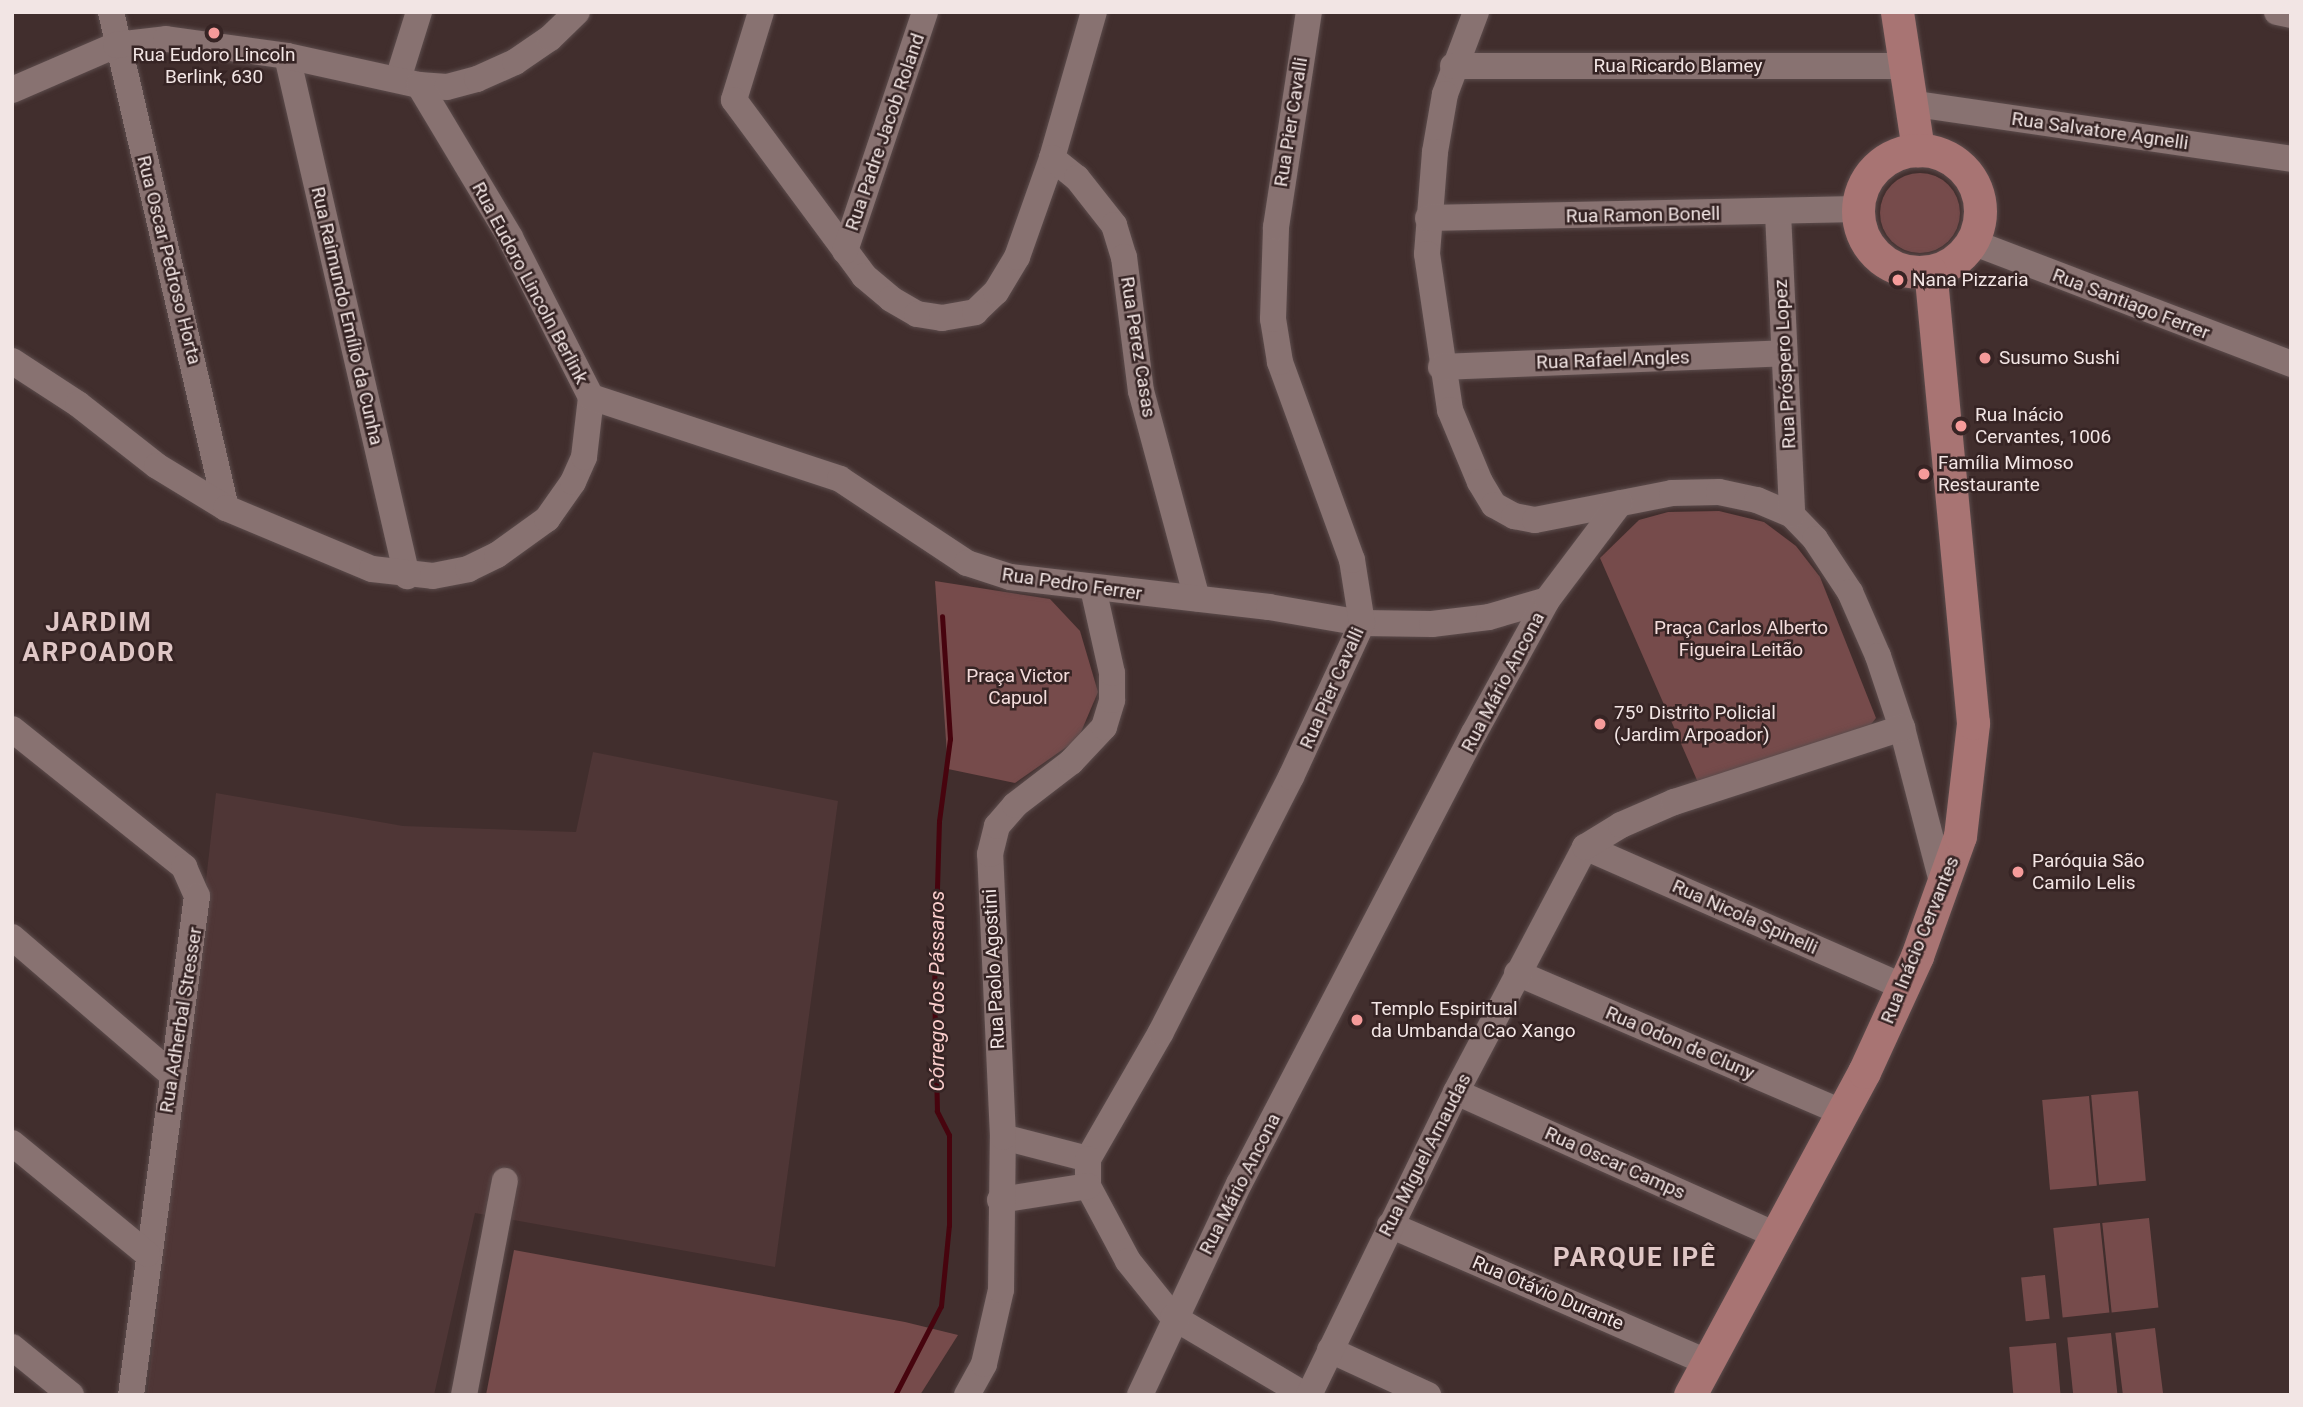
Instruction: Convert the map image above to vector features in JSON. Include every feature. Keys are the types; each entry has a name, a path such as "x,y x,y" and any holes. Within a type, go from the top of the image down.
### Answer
{"main road":[{"path":"1897,12 1903,66 1918,150"},
{"path":"1918,150 1940,153 1958,164 1972,181 1980,201 1980,222 1972,242 1962,256 1930,272 1908,272 1887,264 1871,250 1860,231 1857,209 1870,174 1891,157 1918,150"},
{"name":"Rua Inácio Cervantes","path":"1690,1395 1773,1234 1844,1113 1905,987 1944,889 1968,796 1973,723 1930,272"}],"street":[{"name":"Rua Oscar Pedroso Horta","path":"111,12 116,45 226,508"},
{"path":"409,82 419,12"},
{"path":"12,90 116,45 166,39 287,56 409,82 447,87 477,79 550,38 577,12"},
{"path":"761,12 734,100 845,251 891,299 917,314 942,318 975,312 996,292 1017,257 1052,158 1094,12"},
{"name":"Rua Padre Jacob Roland","path":"845,251 925,12"},
{"name":"Rua Pier Cavalli","path":"1088,1159 1161,1032 1292,778 1362,623 1352,560 1280,362 1273,319 1276,227 1309,12"},
{"path":"1476,12 1453,66 1435,152 1428,218 1430,295 1441,367 1450,410 1480,482 1494,505 1514,516 1535,520 1672,493 1719,492 1756,500 1792,515 1815,539 1850,592 1902,728 1944,889"},
{"path":"2277,12 2291,15"},
{"name":"Rua Raimundo Emílio da Cunha","path":"287,56 407,576"},
{"name":"Rua Ricardo Blamey","path":"1453,66 1903,66"},
{"name":"Rua Eudoro Lincoln Berlink","path":"12,361 78,404 156,466 226,508 372,569 407,576 468,569 497,555 547,519 584,457 591,397 510,237 409,82"},
{"name":"Rua Salvatore Agnelli","path":"1909,103 2291,159"},
{"name":"Rua Perez Casas","path":"1052,158 1097,200 1117,236 1124,257 1141,391 1197,599"},
{"name":"Rua Ramon Bonell","path":"1428,218 1778,213 1857,209"},
{"name":"Rua Próspero Lopez","path":"1778,213 1792,515"},
{"name":"Rua Santiago Ferrer","path":"1972,242 2291,364"},
{"name":"Rua Rafael Angles","path":"1441,367 1784,353"},
{"name":"Rua Pedro Ferrer","path":"591,397 840,479 987,571 1093,588 1197,599 1362,623 1443,623 1489,617 1547,600"},
{"name":"Rua Mário Ancona","path":"1140,1395 1173,1317 1547,600 1620,503"},
{"name":"Rua Paolo Agostini","path":"967,1395 984,1364 997,1323 1003,1137 990,854 997,826 1015,805 1071,762 1104,727 1112,700 1112,673 1093,588"},
{"path":"1585,847 1621,825 1674,802 1902,728"},
{"name":"Rua Adherbal Stresser","path":"12,729 184,867 192,880 197,916 147,1254 131,1395"},
{"name":"Rua Miguel Arnaudas","path":"1307,1395 1457,1092 1585,847"},
{"name":"Rua Nicola Spinelli","path":"1585,847 1905,987"},
{"path":"12,937 172,1074"},
{"name":"Rua Odon de Cluny","path":"1517,974 1844,1113"},
{"name":"Rua Oscar Camps","path":"1457,1092 1773,1234"},
{"path":"1003,1137 1088,1159 1088,1186 1141,1281 1173,1317 1307,1395"},
{"path":"12,1143 147,1254"},
{"path":"464,1395 505,1181"},
{"path":"1000,1200 1088,1186"},
{"name":"Rua Otávio Durante","path":"1390,1225 1707,1362"},
{"path":"12,1347 71,1395"},
{"path":"1330,1350 1428,1395"}],"shaded area":[{"path":"593,752 838,801 775,1267 475,1213 434,1395 147,1395 216,793 403,826 576,832"}],"green space":[{"path":"1920,173 1935,176 1948,185 1957,198 1960,213 1957,228 1948,241 1935,250 1920,253 1905,250 1892,241 1883,228 1880,213 1883,198 1892,185 1905,176"},
{"name":"Praça Carlos Alberto Figueira Leitão","path":"1719,511 1764,522 1796,546 1820,577 1876,718 1865,732 1700,787 1600,558 1639,520 1668,512"},
{"name":"Praça Victor Capuol","path":"935,581 1050,599 1080,631 1098,692 1078,739 1015,783 948,769"},
{"path":"2138,1091 2146,1181 2099,1185 2091,1095"},
{"path":"2089,1096 2097,1186 2050,1190 2042,1100"},
{"path":"2149,1218 2158,1308 2112,1312 2102,1223"},
{"path":"2100,1223 2109,1313 2063,1317 2053,1228"},
{"path":"514,1250 905,1322 958,1335 920,1395 486,1395"},
{"path":"2045,1275 2050,1319 2026,1321 2021,1278"},
{"path":"2155,1328 2163,1395 2123,1395 2115,1333"},
{"path":"2111,1333 2117,1395 2073,1395 2067,1338"},
{"path":"2056,1343 2061,1395 2013,1395 2009,1347"}],"waterway":[{"name":"Córrego dos Pássaros","path":"895,1395 941,1306 949,1225 949,1135 937,1111 934,989 939,821 950,739 942,616"}],"place":[{"name":"Rua Eudoro Lincoln Berlink, 630","path":"214,33"},
{"name":"Nana Pizzaria","path":"1898,280"},
{"name":"Susumo Sushi","path":"1985,358"},
{"name":"Rua Inácio Cervantes, 1006","path":"1961,426"},
{"name":"Família Mimoso Restaurante","path":"1924,474"},
{"name":"75º Distrito Policial (Jardim Arpoador)","path":"1600,724"},
{"name":"Paróquia São Camilo Lelis","path":"2018,872"},
{"name":"Templo Espiritual da Umbanda Cao Xango","path":"1357,1020"}],"district":[{"name":"JARDIM ARPOADOR","path":"99,638"},
{"name":"PARQUE IPÊ","path":"1635,1258"}]}
